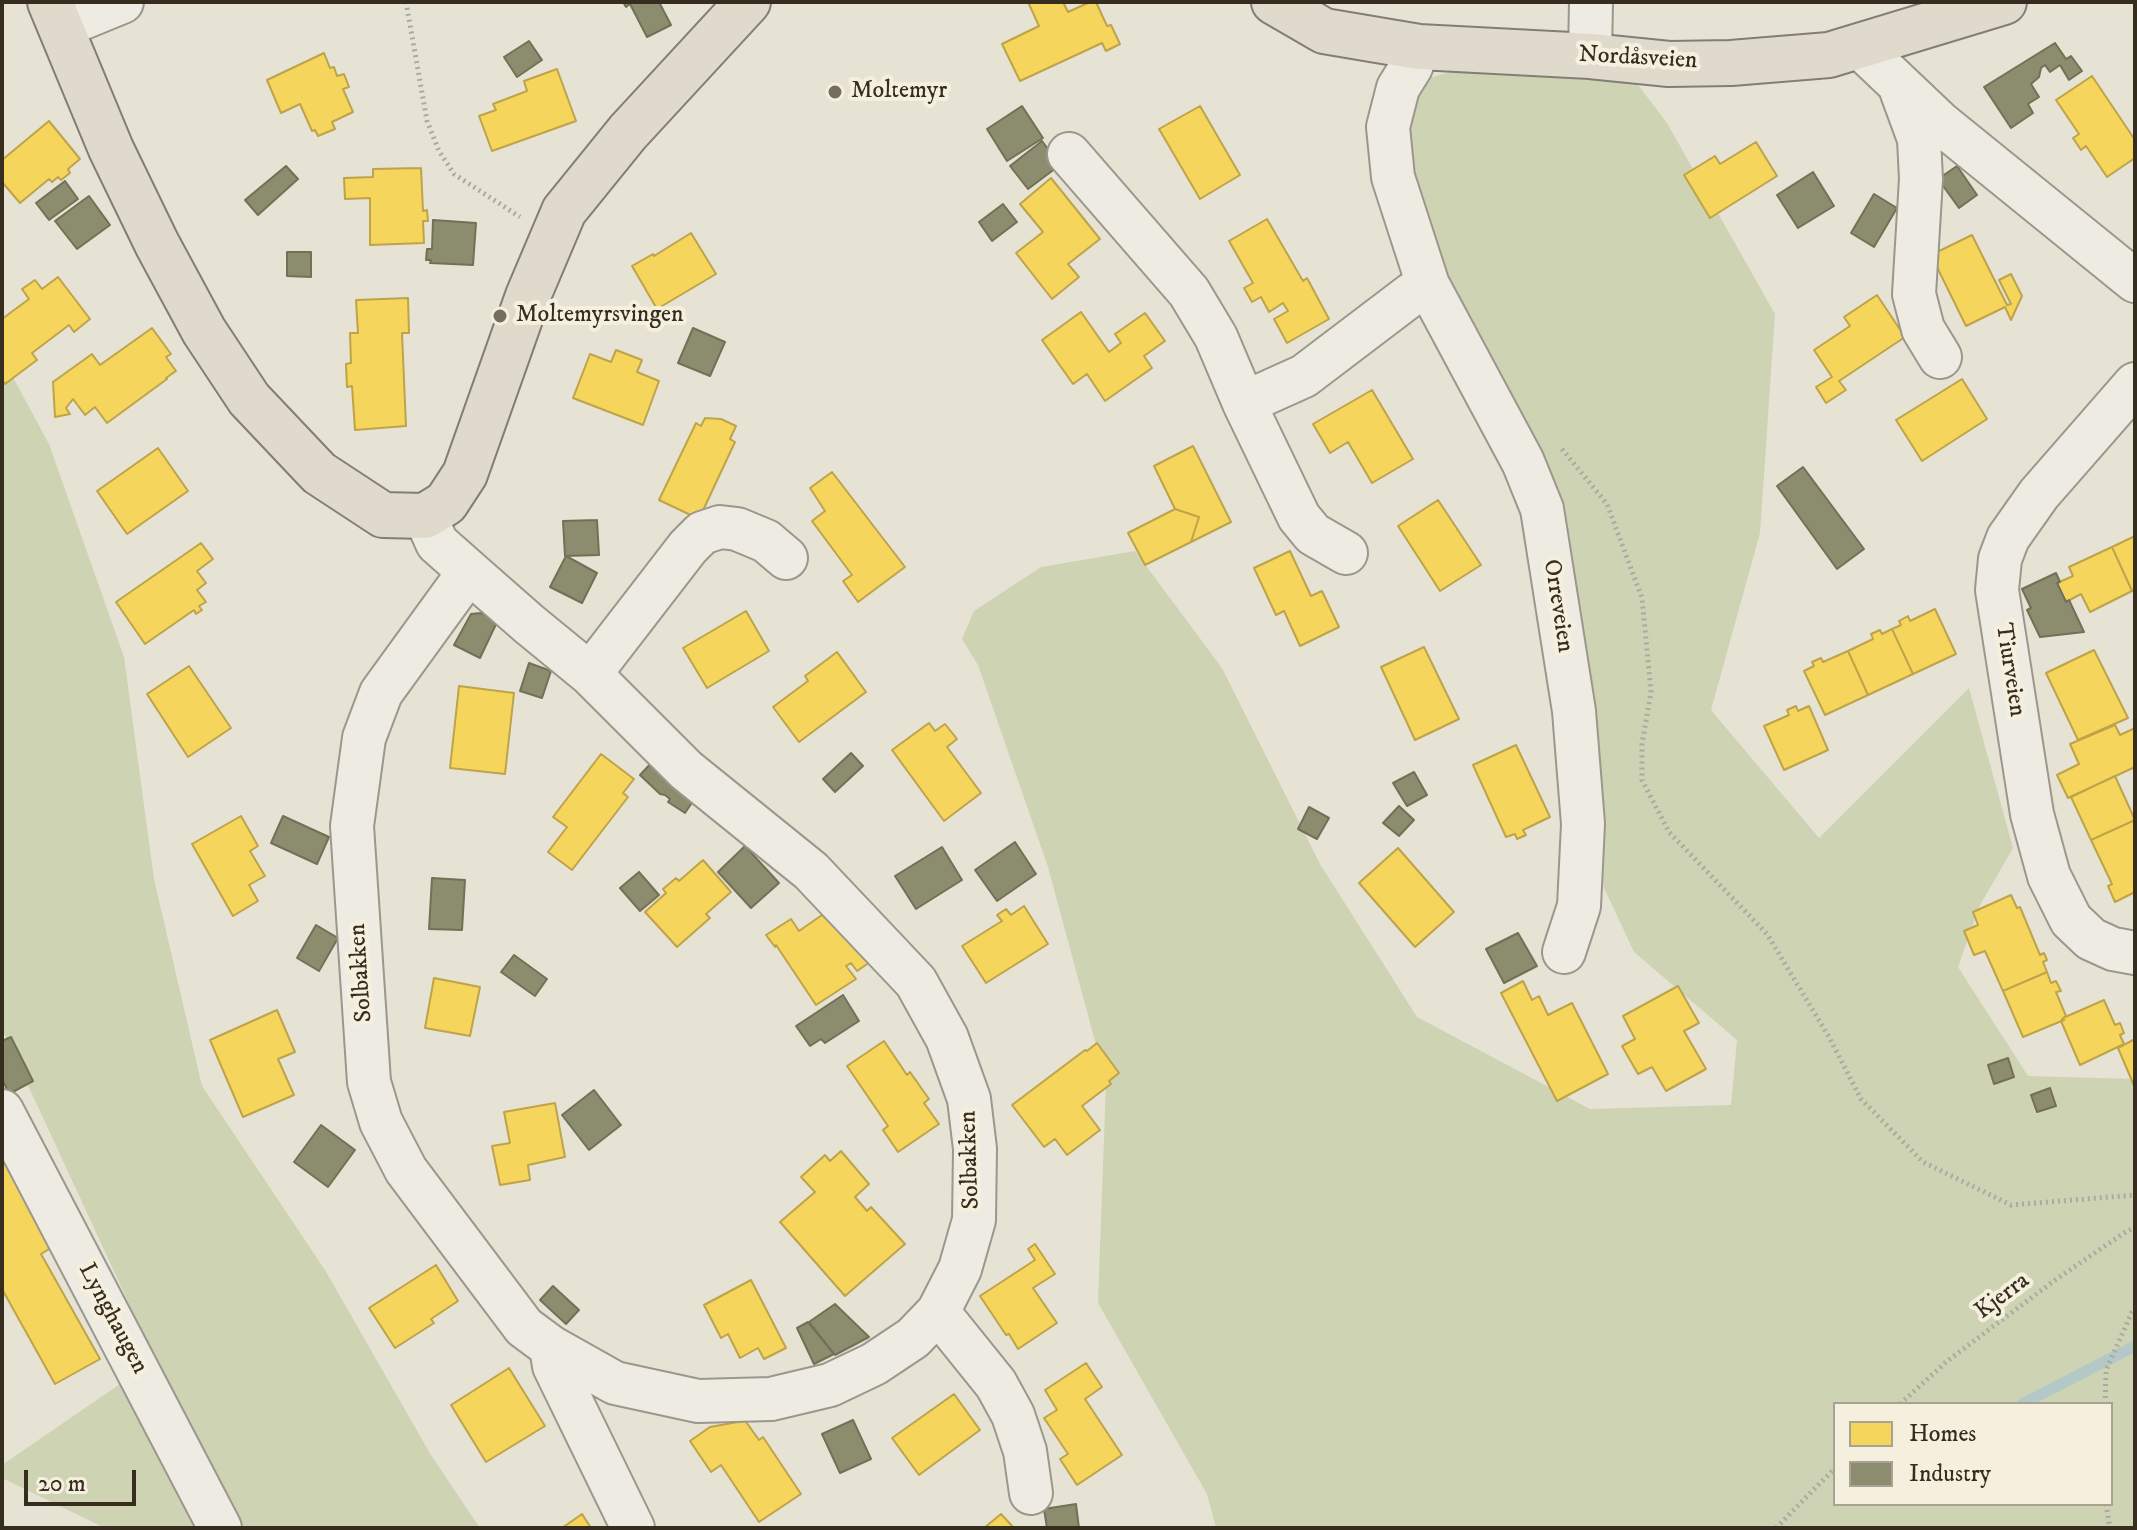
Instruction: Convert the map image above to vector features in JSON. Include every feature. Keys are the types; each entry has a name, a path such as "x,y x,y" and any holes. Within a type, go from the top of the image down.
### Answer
{"main road":[{"path":"56,14 111,149 157,244 204,331 249,399 319,473 383,515 425,516 446,503 465,474 528,296 564,211 628,132 748,2"},
{"name":"Nordåsveien","path":"1274,2 1324,31 1419,47 1590,56 1669,64 1731,63 1829,55 2004,2"}],"street":[{"path":"56,14 122,2"},
{"path":"1590,56 1591,2"},
{"name":"Orreveien","path":"1419,47 1398,88 1388,127 1393,177 1428,285 1523,462 1542,509 1574,711 1583,824 1579,906 1564,952"},
{"path":"1860,47 1939,122 2135,281"},
{"path":"1900,85 1919,139 1921,179 1914,294 1923,329 1940,357"},
{"path":"1069,154 1189,292 1216,337 1299,517 1313,534 1346,553"},
{"path":"1244,403 1304,376 1428,285"},
{"name":"Tiurveien","path":"2135,384 2039,494 2008,538 2000,559 1997,590 2032,814 2049,876 2071,920 2091,939 2113,949 2135,953"},
{"name":"Solbakken","path":"425,516 437,543 590,674 686,770 811,871 916,982 947,1038 969,1099 975,1149 974,1220 960,1269 938,1312 913,1338 874,1364 830,1385 771,1399 698,1401 615,1383 551,1347 524,1327 406,1170 381,1122 369,1082 352,826 364,738 381,693 463,580 472,574"},
{"path":"590,674 702,533 720,527 737,529 766,541 786,558"},
{"name":"Lynghaugen","path":"2,1111 220,1528"},
{"path":"938,1312 996,1384 1013,1415 1025,1451 1031,1493"},
{"path":"551,1347 554,1366 633,1528"}],"path":[{"path":"406,2 427,121 439,151 454,174 506,210 555,235"},
{"path":"1553,444 1565,451 1607,504 1642,598 1651,692 1642,744 1642,780 1669,832 1767,934 1829,1037 1861,1099 1923,1162 2011,1205 2135,1195"},
{"name":"Kjerra","path":"1902,1402 1946,1362 2055,1280 2135,1228"},
{"path":"2105,1402 2106,1370 2135,1309"},
{"path":"1776,1528 1833,1470"},
{"path":"2106,1506 2110,1528"}],"green space":[{"path":"1598,32 1667,123 1775,314 1760,533 1711,710 1819,838 1969,688 2013,848 1979,907 1958,967 2028,1076 2135,1079 2135,1528 1216,1528 1207,1494 1098,1303 1106,1082 1048,867 978,665 962,639 974,611 1041,567 1135,551 1222,668 1320,864 1417,1017 1590,1109 1731,1105 1737,1040 1634,952 1584,845 1562,626 1486,426 1393,227 1406,84"},
{"path":"2,357 49,444 124,657 154,879 202,1086 325,1270 431,1455 480,1528 105,1528 2,1478 2,1465 155,1360 2,1029"}],"building: Homes":[{"path":"1028,2 1063,2 1068,12 1096,2 1120,44 1106,51 1102,43 1020,81 1002,44 1039,26"},
{"path":"324,53 337,76 344,74 349,87 343,89 353,112 332,122 335,129 318,136 315,130 312,131 300,104 281,113 267,80"},
{"path":"557,69 576,121 492,151 479,116 496,110 493,104 527,91 524,81"},
{"path":"2092,76 2135,140 2135,158 2107,177 2086,146 2081,150 2073,138 2079,134 2056,100"},
{"path":"1200,106 1240,175 1200,199 1159,129"},
{"path":"49,121 80,159 61,180 58,177 52,182 49,179 20,203 2,182 2,160"},
{"path":"1756,142 1777,176 1710,218 1684,175 1715,156 1720,164"},
{"path":"421,168 423,211 427,210 428,221 423,221 424,243 370,245 370,198 345,199 344,178 373,177 373,169"},
{"path":"1051,178 1100,239 1068,264 1079,277 1052,299 1016,253 1043,232 1020,204"},
{"path":"1267,219 1303,281 1307,278 1329,319 1287,343 1274,319 1288,311 1283,303 1269,312 1261,297 1252,302 1244,288 1253,283 1229,241"},
{"path":"691,233 716,274 657,309 632,266"},
{"path":"1972,235 2007,305 2011,304 1999,280 2011,274 2022,296 2011,320 2005,307 1966,326 1931,255"},
{"path":"58,277 90,319 74,332 69,325 32,353 37,360 5,384 2,379 2,319 29,299 22,289 35,280 42,289"},
{"path":"1877,295 1905,337 1839,381 1846,390 1826,403 1816,387 1832,377 1814,350 1850,326 1844,317"},
{"path":"408,298 409,333 402,333 406,426 355,430 352,386 347,387 346,364 351,363 350,333 358,333 356,300"},
{"path":"1081,312 1109,352 1121,343 1115,334 1145,313 1165,341 1144,356 1152,368 1105,401 1087,374 1073,384 1042,340"},
{"path":"152,328 171,354 166,357 176,371 107,423 95,407 85,415 73,399 66,408 70,414 55,417 53,382 92,354 100,365"},
{"path":"616,350 642,360 637,372 659,381 643,425 573,398 590,354 611,362"},
{"path":"1962,379 1987,419 1922,461 1896,420"},
{"path":"1372,390 1413,459 1372,483 1348,442 1330,453 1313,424"},
{"path":"705,418 721,419 736,426 730,439 735,442 699,519 659,500 696,423 701,426"},
{"path":"1193,446 1231,522 1191,542 1199,517 1175,509 1154,466"},
{"path":"158,448 188,491 127,534 97,491"},
{"path":"832,472 905,567 858,602 843,581 852,575 812,521 825,511 810,488"},
{"path":"1438,500 1481,565 1440,591 1398,526"},
{"path":"1175,509 1199,517 1191,542 1145,565 1128,533"},
{"path":"2135,536 2135,590 2132,591 2112,547"},
{"path":"201,543 213,559 197,571 206,583 197,590 206,602 199,606 202,610 196,614 194,610 145,644 116,602"},
{"path":"2112,547 2132,591 2090,612 2081,594 2066,602 2057,583 2073,576 2069,567"},
{"path":"1290,551 1311,596 1322,591 1339,627 1300,646 1284,611 1276,615 1254,568"},
{"path":"1935,609 1956,654 1913,674 1892,629 1901,625 1899,621 1908,616 1910,621"},
{"path":"746,611 769,651 707,688 683,648"},
{"path":"1892,629 1913,674 1868,695 1848,651 1873,639 1871,634 1880,630 1882,634"},
{"path":"1424,647 1459,719 1415,740 1381,667"},
{"path":"2094,650 2128,718 2078,740 2046,673"},
{"path":"1848,651 1868,695 1825,715 1804,671 1814,666 1812,662 1821,658 1823,662"},
{"path":"837,652 866,692 799,742 773,707 808,681 805,676"},
{"path":"189,666 231,728 188,757 147,694"},
{"path":"459,686 514,693 505,774 450,768"},
{"path":"1796,706 1798,711 1809,706 1828,750 1784,770 1764,726 1789,715 1787,710"},
{"path":"929,723 935,731 945,724 957,739 947,747 981,793 944,821 892,750"},
{"path":"2115,725 2120,735 2135,728 2135,767 2068,798 2057,775 2079,764 2070,744"},
{"path":"1516,745 1550,817 1523,830 1526,835 1517,839 1515,834 1506,837 1473,765"},
{"path":"601,754 634,779 623,793 628,797 572,870 548,852 567,827 553,817"},
{"path":"2115,776 2135,820 2091,840 2071,797"},
{"path":"241,816 258,846 250,851 265,876 249,885 258,901 233,916 192,844"},
{"path":"2135,820 2135,892 2115,902 2108,886 2112,884 2091,840"},
{"path":"1398,848 1454,912 1415,947 1359,883"},
{"path":"703,860 731,892 706,914 710,918 677,947 645,912 666,893 663,889 676,878 679,881"},
{"path":"2011,895 2017,908 2020,907 2040,955 2044,953 2047,972 2003,991 1985,951 1974,955 1964,931 1978,925 1973,912"},
{"path":"1024,906 1048,944 986,983 962,946 1002,921 997,915 1006,909 1011,915"},
{"path":"832,908 876,958 857,971 851,963 846,966 856,979 816,1005 766,935 791,919 799,931"},
{"path":"2047,972 2051,983 2056,981 2061,991 2056,992 2066,1016 2064,1020 2023,1037 2003,991"},
{"path":"434,978 480,987 470,1036 425,1028"},
{"path":"1523,981 1532,1000 1539,996 1548,1015 1572,1003 1608,1074 1557,1101 1501,993"},
{"path":"1678,986 1699,1023 1684,1031 1706,1069 1666,1091 1652,1067 1638,1074 1622,1046 1635,1039 1623,1016"},
{"path":"2104,1000 2115,1025 2120,1023 2124,1044 2080,1065 2061,1021"},
{"path":"277,1010 295,1052 278,1059 294,1095 243,1117 210,1040"},
{"path":"2135,1039 2135,1088 2118,1048"},
{"path":"884,1041 907,1075 910,1072 929,1099 924,1103 939,1124 898,1152 883,1130 888,1126 847,1066"},
{"path":"1097,1043 1119,1073 1109,1081 1111,1084 1082,1106 1100,1130 1067,1155 1055,1139 1044,1147 1012,1105"},
{"path":"555,1103 565,1157 528,1165 530,1180 500,1185 492,1146 510,1143 504,1112"},
{"path":"841,1151 869,1184 855,1197 867,1211 871,1207 905,1244 845,1296 780,1222 815,1192 801,1177 825,1155 830,1161"},
{"path":"2,1158 54,1246 41,1254 100,1359 55,1384 2,1289"},
{"path":"1035,1244 1055,1274 1033,1288 1057,1323 1018,1349 980,1296 1035,1260 1028,1249"},
{"path":"436,1265 458,1301 431,1319 434,1323 395,1348 369,1308"},
{"path":"751,1280 786,1348 764,1359 758,1348 740,1358 728,1334 721,1338 704,1305"},
{"path":"1086,1363 1102,1387 1085,1399 1122,1455 1077,1485 1060,1459 1068,1454 1044,1418 1057,1410 1045,1390"},
{"path":"509,1368 545,1426 486,1462 451,1405"},
{"path":"954,1394 980,1430 919,1475 892,1438"},
{"path":"744,1419 759,1440 763,1437 801,1494 759,1522 721,1465 711,1472 690,1441 710,1427"},
{"path":"582,1514 591,1528 562,1528"},
{"path":"1001,1514 1014,1528 984,1528"}],"building: Industry":[{"path":"623,2 659,2 671,25 647,37 630,4 626,7"},
{"path":"529,41 542,60 517,77 504,57"},
{"path":"2055,43 2066,59 2071,56 2082,71 2069,80 2060,65 2050,72 2045,65 2041,68 2039,77 2031,84 2039,97 2028,104 2033,113 2011,128 1984,87"},
{"path":"1022,106 1043,138 1007,161 987,129"},
{"path":"1042,141 1060,165 1028,189 1010,166"},
{"path":"286,166 298,179 258,215 245,200"},
{"path":"1957,166 1977,195 1959,208 1938,179"},
{"path":"1813,172 1834,206 1798,228 1777,195"},
{"path":"65,181 78,199 49,220 36,203"},
{"path":"1874,194 1897,208 1874,247 1851,233"},
{"path":"89,196 110,225 77,249 55,221"},
{"path":"1003,204 1017,222 992,241 979,222"},
{"path":"433,220 476,223 473,265 430,263 431,260 426,260 427,249 432,249"},
{"path":"287,252 311,252 311,277 287,276"},
{"path":"693,328 725,342 710,376 678,363"},
{"path":"1803,467 1864,549 1837,569 1777,486"},
{"path":"597,520 599,555 565,556 563,521"},
{"path":"566,556 597,573 582,603 550,587"},
{"path":"2056,573 2066,602 2069,600 2084,632 2040,637 2027,610 2031,608 2022,589"},
{"path":"481,613 498,620 480,658 454,645 471,614"},
{"path":"529,663 551,671 542,698 520,691"},
{"path":"851,753 863,766 835,792 823,779"},
{"path":"654,760 695,798 685,813 668,802 670,799 640,775"},
{"path":"1414,772 1427,795 1407,806 1393,783"},
{"path":"1399,806 1414,820 1399,836 1383,823"},
{"path":"1309,807 1329,818 1317,839 1298,829"},
{"path":"283,816 329,837 317,864 271,843"},
{"path":"1015,842 1036,874 997,901 975,870"},
{"path":"745,846 779,883 751,908 718,872"},
{"path":"942,847 962,880 916,909 895,876"},
{"path":"639,872 659,895 640,911 620,888"},
{"path":"432,878 465,880 462,930 429,929"},
{"path":"316,925 338,938 319,971 297,958"},
{"path":"1518,933 1537,966 1504,983 1486,949"},
{"path":"514,955 547,979 535,996 501,972"},
{"path":"843,995 859,1021 825,1043 821,1039 810,1046 796,1026"},
{"path":"11,1037 33,1081 9,1094 2,1079 2,1041"},
{"path":"2008,1058 2014,1077 1994,1084 1988,1065"},
{"path":"2050,1088 2056,1106 2037,1112 2031,1095"},
{"path":"594,1090 621,1125 589,1150 562,1115"},
{"path":"321,1125 355,1150 328,1187 294,1162"},
{"path":"553,1286 579,1310 566,1324 540,1300"},
{"path":"835,1304 869,1337 835,1355 809,1322"},
{"path":"808,1322 834,1354 814,1364 797,1328"},
{"path":"853,1420 871,1459 840,1473 822,1434"},
{"path":"1076,1504 1079,1528 1047,1528 1044,1509"}],"waterway":[{"path":"2026,1402 2135,1346"}],"place":[{"name":"Moltemyr","path":"835,92"},
{"name":"Moltemyrsvingen","path":"500,316"}]}
